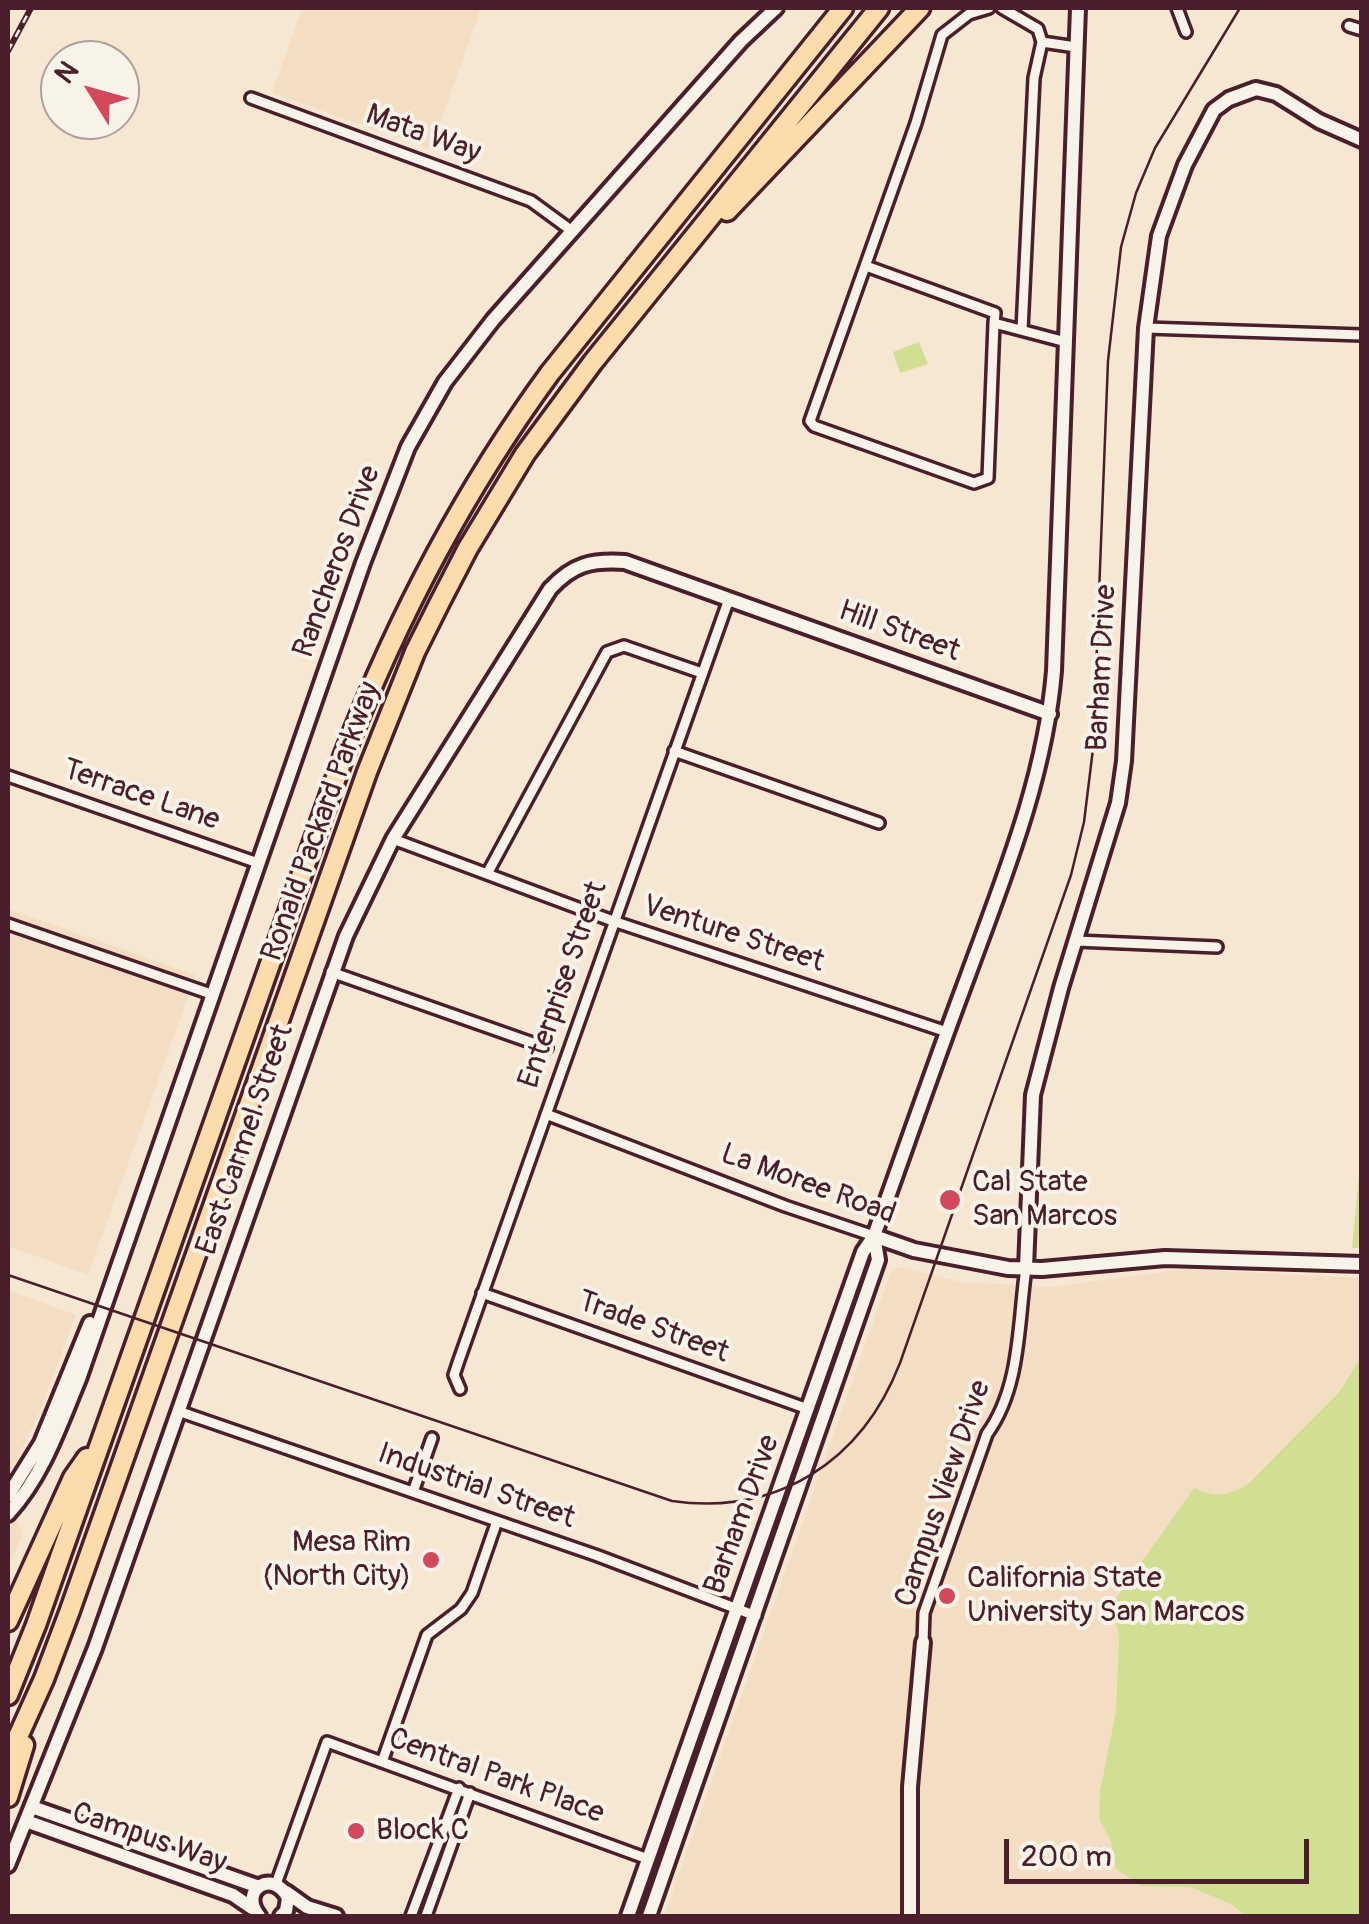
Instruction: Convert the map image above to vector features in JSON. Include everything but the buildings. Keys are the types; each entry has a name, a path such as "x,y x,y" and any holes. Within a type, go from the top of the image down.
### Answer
{"highway":[{"name":"Ronald Packard Parkway","path":"8,1695 344,755 378,669 426,569 474,484 550,374 843,8"},
{"name":"Ronald Packard Parkway","path":"8,1759 44,1679 360,791 415,652 468,548 526,454 593,362 879,8"},
{"path":"689,244 734,205 920,8"},
{"path":"8,1621 73,1478 102,1437"},
{"path":"8,1797 44,1679"}],"main road":[{"name":"Rancheros Drive","path":"8,1514 44,1462 78,1380 368,548 408,447 445,382 493,320 741,42 776,8"},
{"name":"Barham Drive","path":"646,1864 863,1252 874,1236 1031,798 1050,714 1078,8"},
{"name":"Barham Drive","path":"1026,1268 1033,1094 1118,802 1124,761 1146,328 1159,236 1185,165 1214,110 1247,91 1276,94 1319,122 1362,140"},
{"name":"East Carmel Street","path":"8,1865 95,1648 331,972 392,839 550,589 564,574 595,560 625,562 729,599"},
{"name":"Hill Street","path":"729,599 1050,714"},
{"name":"Barham Drive","path":"649,1916 878,1260 874,1236"},
{"name":"La Moree Road","path":"874,1236 914,1250 985,1265 1026,1268 1166,1258 1362,1264"},
{"name":"Rancheros Drive","path":"8,1496 41,1442 126,1238"},
{"name":"Campus View Drive","path":"910,1916 910,1787 923,1642"},
{"name":"Campus Way","path":"32,1807 194,1860 258,1887 281,1888"},
{"name":"Campus Way","path":"26,1822 233,1895 255,1912"},
{"path":"194,1860 196,1882"},
{"path":"628,1916 646,1864"},
{"name":"Campus Way","path":"255,1912 252,1897 258,1887"},
{"path":"281,1888 288,1905 283,1916"},
{"path":"281,1888 307,1908 336,1916"}],"street":[{"path":"866,266 995,313 988,478 974,483 814,426 810,421 942,35 970,14 989,8"},
{"path":"1002,8 1038,28 1042,42 1034,78 1022,330"},
{"path":"1176,8 1186,32"},
{"path":"1349,26 1362,30"},
{"path":"1042,42 1076,47"},
{"name":"Mata Way","path":"251,98 532,201 572,231"},
{"path":"994,323 1066,342"},
{"path":"1146,328 1362,335"},
{"name":"Enterprise Street","path":"460,1389 454,1374 729,599"},
{"path":"487,874 607,652 624,646 702,674"},
{"path":"674,751 879,823"},
{"name":"Terrace Lane","path":"8,776 258,863"},
{"name":"Venture Street","path":"392,839 613,921 947,1032"},
{"path":"8,924 211,994"},
{"path":"1076,941 1216,947"},
{"path":"331,972 546,1048"},
{"name":"La Moree Road","path":"546,1114 874,1236"},
{"name":"Campus View Drive","path":"923,1642 924,1614 987,1434 995,1424 1011,1378 1026,1268"},
{"name":"Trade Street","path":"482,1294 808,1409"},
{"name":"Industrial Street","path":"178,1411 756,1616"},
{"path":"414,1492 432,1438"},
{"path":"382,1762 428,1634 461,1609 472,1593 497,1521"},
{"name":"Central Park Place","path":"281,1888 327,1742 459,1788 646,1864"},
{"path":"411,1916 459,1788"},
{"path":"426,1916 470,1794"}],"shaded area":[{"path":"302,8 481,8 431,149 272,93"},
{"path":"8,909 196,975 88,1275 8,1246"},
{"name":"California State University San Marcos","path":"902,1267 961,1282 1054,1287 1184,1269 1361,1278 1361,1357 1339,1391 1248,1484 1232,1494 1212,1495 1112,1604 1119,1637 1116,1711 1100,1791 1099,1819 1110,1839 1116,1869 1142,1886 1190,1886 1231,1904 1246,1916 664,1916 889,1277 892,1270"},
{"path":"8,1290 76,1315 39,1414 8,1476"},
{"path":"8,1491 23,1535 8,1567"}],"green space":[{"path":"919,342 928,364 900,373 893,352"},
{"path":"1361,1153 1361,1248 1352,1248"},
{"path":"1361,1357 1361,1916 1246,1916 1231,1904 1190,1887 1141,1886 1116,1869 1110,1839 1099,1819 1100,1791 1116,1711 1119,1637 1112,1604 1194,1488 1221,1494 1248,1484 1339,1392"}],"tram line":[{"path":"8,1275 672,1501 747,1500 781,1490 839,1454 884,1398 900,1363 1071,875 1084,822 1093,749 1108,361 1121,247 1136,193 1155,148 1240,8"}],"railway":[{"path":"8,51 31,8"}],"place":[{"name":"Cal State San Marcos","path":"950,1200"},
{"name":"Mesa Rim (North City)","path":"431,1560"},
{"name":"California State University San Marcos","path":"947,1596"},
{"name":"Block C","path":"356,1831"}]}
